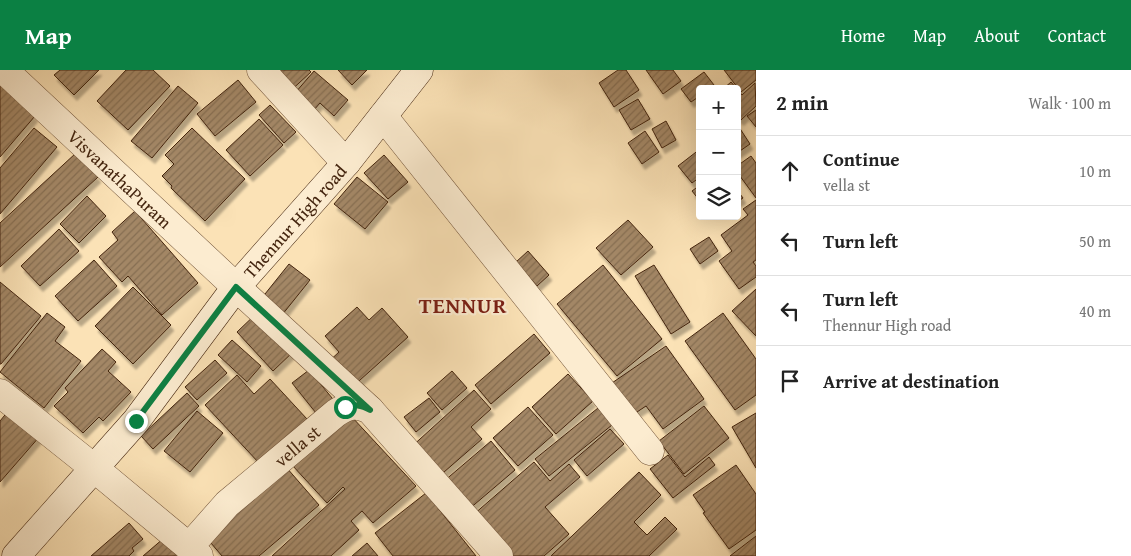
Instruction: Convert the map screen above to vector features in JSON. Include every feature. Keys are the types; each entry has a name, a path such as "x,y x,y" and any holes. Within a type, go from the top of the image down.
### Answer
{"street":[{"name":"VisvanathaPuram","path":"4,70 370,410"},
{"path":"261,70 346,163"},
{"name":"Thennur High road","path":"16,556 136,421 236,287 346,163 419,70"},
{"path":"383,116 650,451"},
{"path":"0,393 94,468 194,552"},
{"name":"vella st","path":"194,552 227,504 336,413 345,407 354,405 363,406 370,410"},
{"path":"370,410 500,556"}],"building":[{"path":"60,70 99,70 74,95 54,75"},
{"path":"126,70 153,70 170,86 128,130 97,101"},
{"path":"265,70 309,70 311,72 287,94"},
{"path":"338,70 367,70 352,85"},
{"path":"618,70 626,70 639,90 614,107 599,83"},
{"path":"646,70 673,70 681,81 663,94"},
{"path":"724,70 756,70 756,80 741,92 741,85 736,85"},
{"path":"314,71 348,100 334,116 320,103 308,117 289,100"},
{"path":"704,72 714,85 696,85 696,99 691,102 681,89"},
{"path":"238,80 256,102 215,136 197,114"},
{"path":"755,83 756,106 741,120 741,94 742,95"},
{"path":"0,85 35,116 0,157"},
{"path":"178,86 198,103 152,158 131,141"},
{"path":"638,99 650,119 631,130 619,110"},
{"path":"270,105 296,132 284,143 259,115"},
{"path":"756,110 756,127 747,116"},
{"path":"259,119 283,145 250,176 226,150"},
{"path":"666,121 676,140 662,148 652,129"},
{"path":"34,128 57,147 0,214 0,168"},
{"path":"192,128 245,179 205,221 171,188 172,186 162,176 174,164 165,155"},
{"path":"741,130 750,144 741,150"},
{"path":"645,131 659,152 642,164 628,143"},
{"path":"696,152 696,180 692,183 678,166"},
{"path":"76,153 98,177 0,267 0,223"},
{"path":"384,155 408,182 388,199 364,173"},
{"path":"751,156 756,163 756,198 741,177 741,163"},
{"path":"357,177 388,202 365,229 334,204"},
{"path":"696,188 696,196 692,191"},
{"path":"87,196 106,216 79,243 60,224"},
{"path":"756,200 756,260 753,262 756,266 756,277 739,289 719,261 732,251 721,235 748,215 743,209"},
{"path":"135,211 198,283 162,315 128,276 122,282 99,257 118,240 112,232"},
{"path":"628,220 653,247 621,275 596,248"},
{"path":"59,229 79,251 40,286 21,266"},
{"path":"709,237 718,251 700,264 690,249"},
{"path":"528,251 549,275 537,286 516,262"},
{"path":"94,260 117,286 78,321 55,296"},
{"path":"289,264 310,280 282,315 261,299"},
{"path":"603,265 662,339 617,376 557,304"},
{"path":"654,265 690,322 671,334 635,276"},
{"path":"0,282 41,316 1,364 0,364"},
{"path":"133,287 171,325 133,364 95,326"},
{"path":"756,289 756,336 732,311"},
{"path":"357,307 369,320 382,308 408,337 350,389 327,363 339,352 325,336"},
{"path":"259,311 295,350 273,371 237,332"},
{"path":"47,313 65,327 55,341 81,361 44,408 0,372"},
{"path":"723,313 756,359 756,395 735,410 685,341"},
{"path":"534,334 550,353 491,404 475,385"},
{"path":"232,340 261,366 247,382 218,355"},
{"path":"666,346 704,399 663,429 646,406 631,416 609,385"},
{"path":"102,349 116,362 108,371 131,392 103,421 99,417 83,433 54,406 68,392 65,388"},
{"path":"215,360 227,373 197,400 185,387"},
{"path":"309,370 337,404 320,418 292,383"},
{"path":"452,371 467,388 442,410 427,393"},
{"path":"568,374 593,401 556,434 532,407"},
{"path":"237,375 254,394 270,379 307,419 259,463 205,405"},
{"path":"474,390 491,409 471,427 482,439 436,479 409,449"},
{"path":"187,393 199,406 153,449 141,436"},
{"path":"429,398 440,412 416,432 404,417"},
{"path":"704,406 729,438 684,474 659,441"},
{"path":"528,407 553,435 518,466 493,438"},
{"path":"598,408 612,425 549,476 535,459"},
{"path":"9,410 40,436 0,482 0,421"},
{"path":"197,411 223,433 190,472 164,451"},
{"path":"756,413 756,468 732,427"},
{"path":"351,416 416,486 373,523 362,511 351,521 359,530 331,556 272,556 345,489 343,487 327,503 292,465 313,446 315,449"},
{"path":"610,429 624,444 587,476 574,460"},
{"path":"491,441 515,470 468,510 443,482"},
{"path":"668,455 685,477 709,457 715,465 673,498 650,469"},
{"path":"534,462 550,481 569,464 580,477 545,507 569,534 544,556 508,556 473,515"},
{"path":"736,465 756,494 756,530 729,549 703,513 705,512 693,495"},
{"path":"286,467 319,505 259,556 222,556 205,536"},
{"path":"639,472 661,495 634,522 647,535 665,517 677,529 649,556 551,556"},
{"path":"426,493 476,556 393,556 375,533"},
{"path":"129,523 143,539 132,548 134,551 129,556 91,556"},
{"path":"756,536 756,556 730,556"},
{"path":"164,538 180,556 143,556"},
{"path":"367,543 378,556 352,556"}],"district":[{"name":"TENNUR","path":"463,305"}],"route":[{"path":"136,421 236,287 370,410 363,406 345,407"}]}
